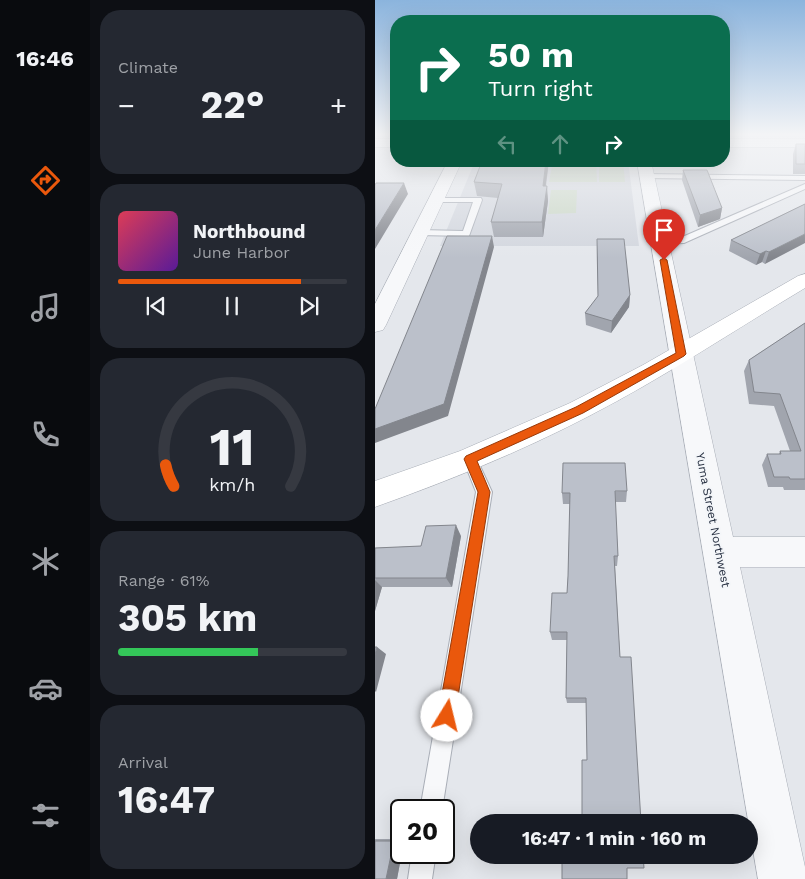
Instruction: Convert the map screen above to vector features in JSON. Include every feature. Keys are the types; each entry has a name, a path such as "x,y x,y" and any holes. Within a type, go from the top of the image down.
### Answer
{"main road":[{"path":"375,494 470,459 579,410 681,354 805,280"}],"street":[{"path":"375,324 448,176"},
{"name":"Yuma Street Northwest","path":"647,176 783,879"},
{"path":"720,552 805,552"}],"lane":[{"path":"770,176 805,178"},
{"path":"660,241 681,241 805,186"},
{"path":"420,234 466,234 478,200 436,200"},
{"path":"433,799 484,492 470,459"},
{"path":"420,879 422,864"}],"shaded area":[{"path":"469,176 630,176 639,246 440,246"}],"green space":[{"path":"550,176 597,176 597,182 549,182"},
{"path":"599,176 624,176 625,182 599,182"},
{"path":"551,190 577,190 576,213 548,214"}],"building":[{"path":"476,176 544,176 543,186 547,186 542,222 491,222 502,184 474,182"},
{"path":"685,176 709,176 722,208 700,215"},
{"path":"376,183 404,183 375,230 375,185"},
{"path":"805,204 805,234 769,252 766,251 760,254 731,240"},
{"path":"447,236 492,236 444,404 375,429 375,409"},
{"path":"597,239 624,239 630,295 612,321 585,313 598,296"},
{"path":"805,323 805,479 774,477 767,454 781,454 780,451 801,451 780,394 754,392 749,360"},
{"path":"563,463 625,463 627,491 615,491 618,556 614,556 620,657 631,657 641,814 582,814 582,760 587,760 586,698 566,698 567,632 550,632 552,593 567,593 570,493 562,493"},
{"path":"456,525 446,578 375,578 375,548 421,546 426,526"},
{"path":"375,841 390,841 390,860 386,879 375,879"},
{"path":"562,864 644,864 644,868 627,868 627,879 562,879"}],"route":[{"path":"447,716 484,492 470,459 579,410 681,354 664,260"}]}
